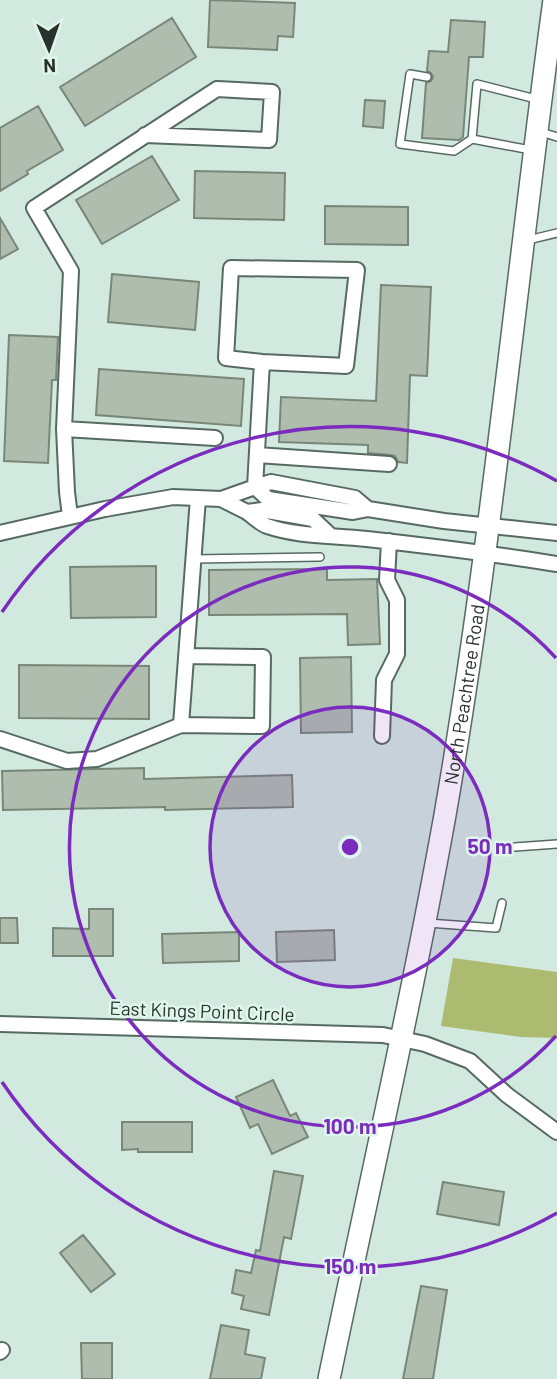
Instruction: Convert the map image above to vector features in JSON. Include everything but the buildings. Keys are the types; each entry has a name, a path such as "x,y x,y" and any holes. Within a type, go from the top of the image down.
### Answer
{"street":[{"name":"North Peachtree Road","path":"329,1379 402,1038 444,814 485,553 524,241 543,139 541,101 554,0"},
{"path":"71,516 64,429 71,271 34,208 145,135 217,89 272,92 269,140 145,135"},
{"path":"231,268 357,270 346,366 262,362 226,358 231,268"},
{"path":"255,487 262,362"},
{"path":"64,429 215,438"},
{"path":"257,456 389,464"},
{"path":"0,533 71,516 173,497 221,499 271,482 355,498 368,509 444,521 557,533"},
{"path":"181,725 198,498"},
{"path":"221,499 247,512 262,510 313,519 330,535 557,564"},
{"path":"382,736 384,680 397,654 397,600 387,580 389,541"},
{"path":"0,739 67,761 97,759 181,725 262,726 263,657 186,656"},
{"name":"East Kings Point Circle","path":"0,1024 402,1038 470,1061 507,1095 557,1132"}],"lane":[{"path":"427,77 410,74 400,144 454,151 471,139 543,139"},
{"path":"467,83 541,101"},
{"path":"471,139 477,84"},
{"path":"524,241 557,233"},
{"path":"193,559 320,557"},
{"path":"515,847 557,844"},
{"path":"423,923 496,928 502,903"}],"green space":[{"path":"453,958 557,972 557,1038 521,1037 441,1026"}]}
